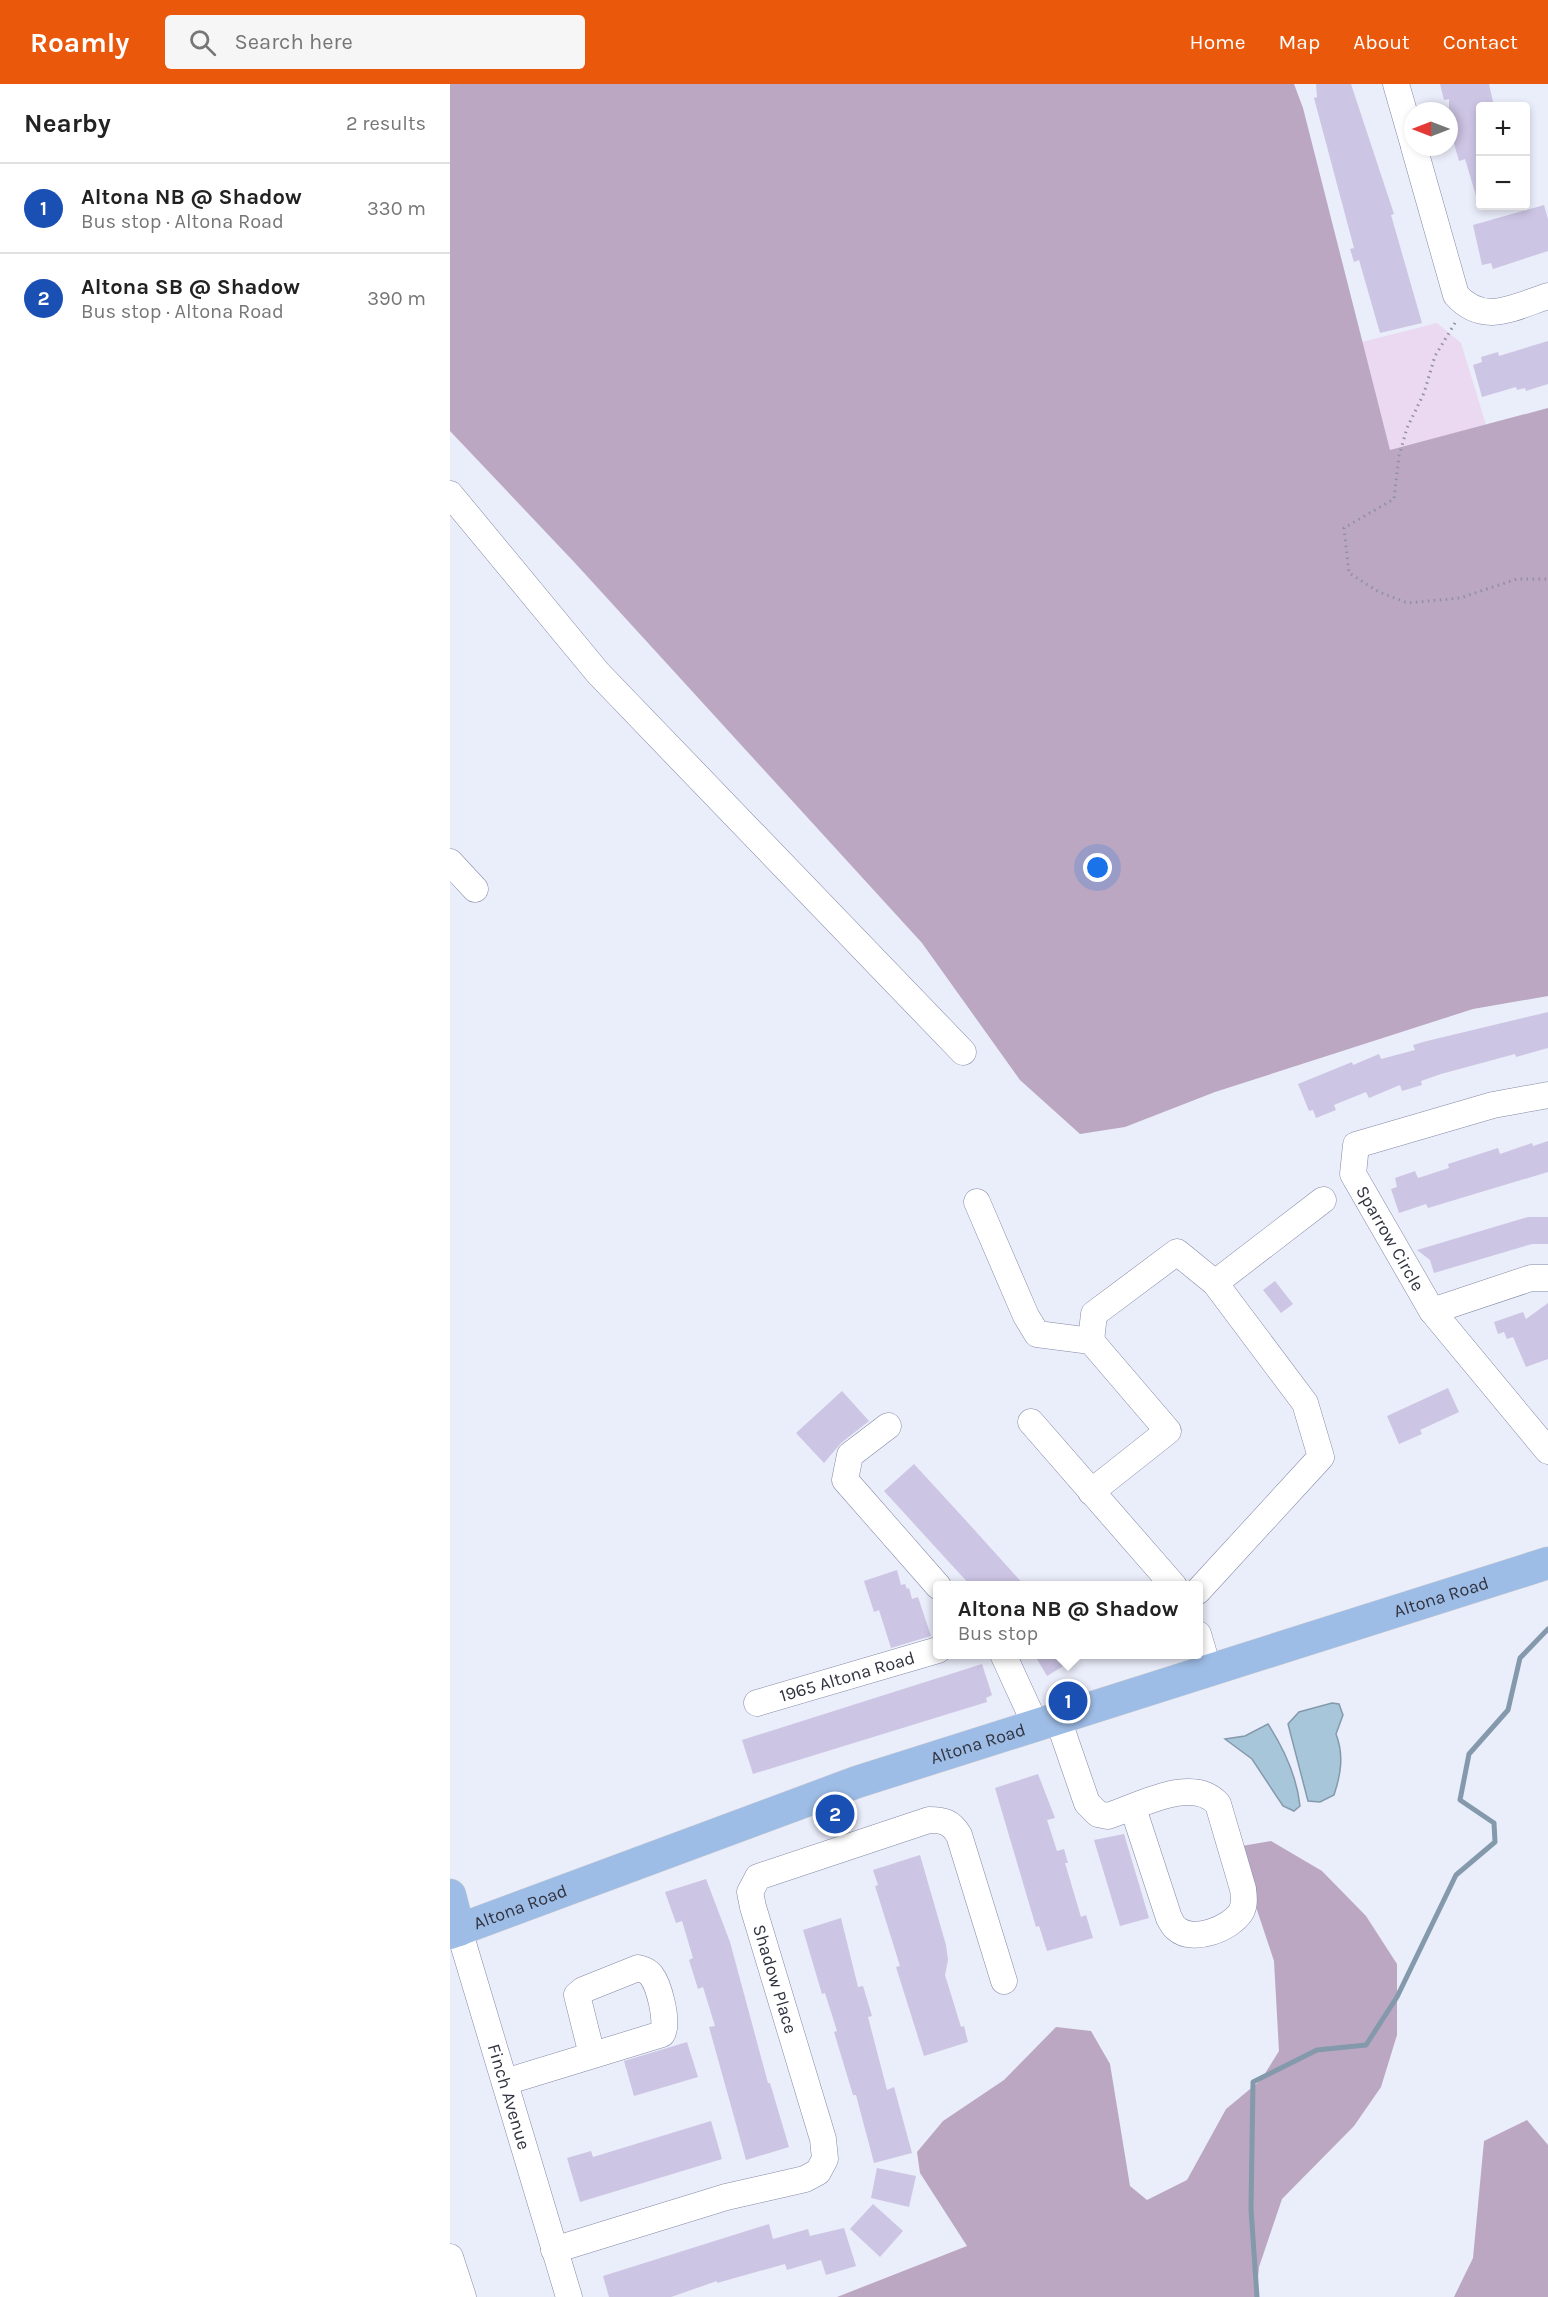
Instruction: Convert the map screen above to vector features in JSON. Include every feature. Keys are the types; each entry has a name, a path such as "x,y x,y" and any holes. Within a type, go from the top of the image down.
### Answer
{"main road":[{"name":"Altona Road","path":"454,1931 858,1782 1548,1563"},
{"name":"Finch Avenue","path":"450,1895 454,1931"}],"street":[{"path":"1396,84 1404,111"},
{"path":"1417,156 1456,295 1466,306 1484,313 1548,297"},
{"path":"450,494 598,673 963,1052"},
{"path":"450,862 475,889"},
{"name":"Sparrow Circle","path":"1548,1095 1493,1105 1356,1145 1353,1174 1432,1311 1548,1451"},
{"path":"1215,1283 1323,1200"},
{"path":"977,1202 1026,1316 1037,1334 1091,1341 1168,1431 1091,1492"},
{"path":"1091,1341 1094,1314 1177,1252 1215,1283 1305,1403 1321,1457 1203,1587"},
{"path":"1432,1311 1531,1278 1548,1278"},
{"path":"1031,1422 1170,1581"},
{"path":"888,1426 850,1455 845,1480 934,1581"},
{"name":"1965 Altona Road","path":"757,1703 933,1651"},
{"path":"1203,1651 1209,1671"},
{"path":"1006,1659 1047,1722 1087,1803 1093,1810 1108,1816 1184,1791 1197,1791 1210,1795 1218,1804 1244,1889 1245,1902 1240,1914 1226,1925 1204,1934 1188,1935 1176,1929 1169,1918 1133,1808"},
{"name":"Shadow Place","path":"554,2250 726,2197 805,2179 818,2172 825,2159 823,2139 753,1907 750,1892 758,1877 929,1820 943,1820 952,1824 959,1835 1004,1982"},
{"name":"Finch Avenue","path":"454,1931 505,2082 569,2297"},
{"path":"505,2082 592,2055"},
{"path":"450,2257 463,2297"}],"path":[{"path":"1466,306 1435,356 1427,385 1407,428 1399,456 1394,498 1344,528 1349,573 1379,592 1408,603 1460,598 1517,579 1548,579"}],"shaded area":[{"path":"450,84 1294,84 1303,108 1390,450 1548,408 1548,996 1473,1009 1215,1092 1125,1127 1080,1134 1020,1080 922,943 575,563 450,431"},
{"path":"1437,323 1461,343 1486,425 1390,451 1362,342"},
{"path":"1271,1841 1322,1871 1366,1916 1397,1964 1397,2035 1381,2087 1354,2126 1282,2199 1259,2267 1256,2297 837,2297 967,2246 920,2173 917,2152 943,2121 1004,2080 1056,2027 1091,2031 1110,2064 1130,2186 1147,2200 1187,2180 1226,2109 1261,2080 1279,2051 1274,1961 1236,1847"},
{"path":"1527,2120 1548,2145 1548,2297 1454,2297 1473,2258 1484,2141"}],"water":[{"path":"1332,1703 1339,1704 1343,1715 1336,1734 1341,1757 1338,1780 1334,1795 1320,1802 1308,1801 1288,1724 1299,1712"},
{"path":"1268,1724 1284,1753 1296,1784 1300,1806 1294,1811 1283,1806 1252,1759 1225,1739 1245,1736"}],"building":[{"path":"1316,84 1351,84 1394,214 1391,215 1422,323 1380,333 1359,260 1354,262 1350,249 1354,248 1314,98 1317,97"},
{"path":"1440,84 1489,84 1493,102 1476,102 1476,196 1465,159 1459,161 1458,156 1458,102 1444,100"},
{"path":"1544,205 1548,219 1548,251 1493,269 1491,263 1482,265 1473,225"},
{"path":"1548,341 1548,384 1526,391 1525,388 1517,390 1516,387 1482,397 1473,365 1482,362 1481,357 1498,352 1499,356"},
{"path":"1548,1012 1548,1048 1516,1057 1515,1054 1441,1074 1421,1081 1422,1085 1402,1091 1400,1085 1369,1098 1366,1092 1334,1105 1336,1110 1316,1118 1313,1110 1309,1111 1298,1084 1352,1062 1353,1065 1379,1054 1381,1059 1415,1050 1413,1045 1427,1041"},
{"path":"1548,1141 1548,1172 1428,1208 1426,1204 1399,1213 1391,1189 1397,1187 1395,1178 1415,1171 1418,1178 1449,1168 1448,1164 1498,1148 1500,1154 1532,1143 1533,1146"},
{"path":"1528,1217 1548,1217 1548,1244 1532,1244 1434,1273 1430,1260 1417,1250"},
{"path":"1275,1281 1293,1304 1281,1313 1263,1290"},
{"path":"1548,1303 1548,1359 1526,1367 1513,1337 1507,1339 1504,1332 1498,1334 1494,1322 1523,1312 1526,1319"},
{"path":"1448,1388 1459,1412 1420,1430 1422,1434 1399,1444 1387,1416"},
{"path":"842,1391 869,1421 841,1443 824,1463 796,1433"},
{"path":"914,1464 1020,1581 966,1581 884,1491"},
{"path":"897,1570 901,1585 905,1584 907,1589 909,1588 912,1599 918,1597 931,1636 891,1648 879,1610 874,1612 864,1581"},
{"path":"1037,1659 1075,1659 1047,1676"},
{"path":"982,1664 992,1695 986,1698 987,1702 753,1774 742,1740"},
{"path":"1038,1774 1055,1818 1047,1820 1057,1851 1064,1849 1068,1863 1065,1863 1081,1917 1086,1915 1093,1938 1047,1951 1039,1926 1036,1927 995,1788"},
{"path":"1124,1834 1149,1918 1120,1926 1094,1840"},
{"path":"920,1855 946,1945 948,1960 945,1975 968,2042 924,2056 896,1967 900,1966 875,1886 878,1885 873,1870"},
{"path":"706,1879 730,1942 768,2083 770,2083 789,2147 746,2160 709,2027 715,2026 703,1987 698,1989 689,1960 693,1958 682,1921 676,1923 665,1892"},
{"path":"841,1918 858,1987 863,1986 872,2016 868,2017 887,2090 894,2087 912,2153 874,2163 856,2095 853,2095 834,2032 837,2031 825,1993 822,1994 803,1930"},
{"path":"687,2042 698,2077 634,2096 624,2061"},
{"path":"711,2121 722,2159 580,2202 567,2158 591,2151 593,2157"},
{"path":"877,2168 916,2176 909,2207 871,2198"},
{"path":"873,2204 903,2231 880,2257 850,2229"},
{"path":"769,2224 773,2239 808,2229 810,2236 844,2228 856,2266 826,2275 821,2260 787,2270 785,2264 717,2283 717,2281 671,2297 609,2297 603,2276"}],"waterway":[{"path":"1257,2297 1251,2209 1253,2082 1317,2050 1366,2045 1397,1997 1456,1875 1495,1842 1494,1823 1460,1800 1469,1754 1508,1710 1520,1658 1548,1629"}],"place":[{"name":"Altona NB @ Shadow","path":"1068,1701"},
{"name":"Altona SB @ Shadow","path":"835,1814"}]}
